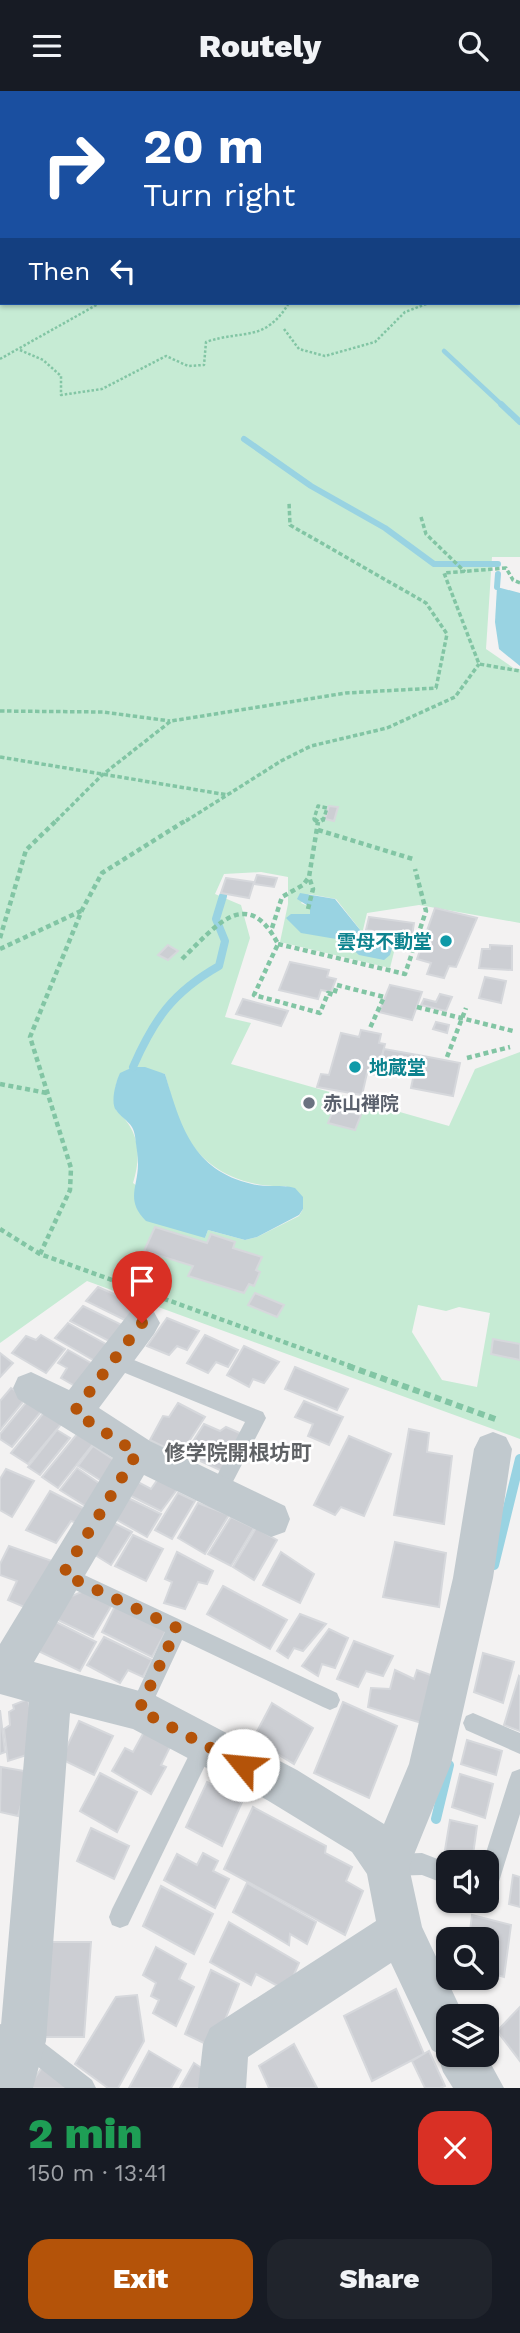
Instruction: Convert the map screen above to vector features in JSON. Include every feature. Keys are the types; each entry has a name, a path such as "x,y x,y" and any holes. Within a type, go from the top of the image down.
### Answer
{"street":[{"path":"74,1412 142,1323"},
{"path":"31,1388 137,1453 218,1490 271,1519"},
{"path":"387,1865 406,1827 430,1764 473,1578 496,1434"},
{"path":"137,1453 2,1675 139,1710 282,1785 367,1837 387,1865 400,1931 436,2008"},
{"path":"7,2088 16,2073 11,2039 51,1688"},
{"path":"222,2088 226,2044 400,1931"},
{"path":"468,2067 481,2088"}],"lane":[{"path":"114,1360 257,1419 218,1490"},
{"path":"63,1574 330,1700"},
{"path":"139,1710 177,1628"},
{"path":"473,1723 520,1744"},
{"path":"120,1917 205,1744"},
{"path":"498,1850 520,1780"},
{"path":"387,1865 422,1864 436,1869"},
{"path":"11,2039 84,2088"}],"path":[{"path":"0,359 97,305"},
{"path":"20,350 43,360 61,376 61,395 102,389 166,356 188,366 204,365 206,342 223,335 261,333 283,314 288,305"},
{"path":"284,329 299,349 326,356 375,342 405,312 424,305"},
{"path":"0,711 103,712 171,721 346,693 436,688 447,634 426,603 290,525 289,502"},
{"path":"421,517 426,534 465,571"},
{"path":"480,664 444,573 506,568 513,580 520,583"},
{"path":"480,664 520,671"},
{"path":"40,1254 70,1190 71,1168 30,1037 82,911 102,873 281,761 311,746 387,728 455,697 480,664"},
{"path":"0,938 26,851 101,776 171,721"},
{"path":"0,757 101,776 229,795"},
{"path":"272,928 282,897 303,885 309,877 318,822"},
{"path":"318,830 413,859"},
{"path":"368,844 369,838"},
{"path":"278,944 405,974 426,911 415,869"},
{"path":"308,909 313,891 313,882 309,877"},
{"path":"0,949 82,911"},
{"path":"182,959 222,922 238,914 250,913 272,928 278,944 254,995 320,1013 328,993 334,995 337,985 384,997 370,1028"},
{"path":"368,933 416,939"},
{"path":"417,1007 513,1031"},
{"path":"447,1057 466,1008"},
{"path":"467,1058 510,1047"},
{"path":"0,1084 48,1093"},
{"path":"0,1229 40,1254 496,1434"}],"green space":[{"path":"0,305 520,305 520,557 492,557 486,649 515,669 520,669 520,923 419,905 367,913 363,930 369,936 397,940 390,968 280,942 288,904 288,877 261,872 224,874 215,894 241,905 250,938 225,1017 251,1023 231,1064 449,1126 475,1069 520,1052 520,1439 87,1281 0,1343","holes":["309,894 336,899 365,936 390,942 354,952 346,941 291,914 310,915 310,907 301,903","133,1067 165,1074 181,1126 189,1141 211,1164 238,1179 269,1186 286,1186 303,1209 299,1216 257,1237 245,1240 208,1230 205,1238 133,1183 137,1143 130,1126 116,1110 116,1084 121,1075","418,1305 446,1311 459,1307 490,1313 477,1387 442,1380 412,1332"]}],"water":[{"path":"497,587 520,593 520,666 499,649 495,622"},
{"path":"300,893 335,899 365,936 393,944 390,955 384,960 359,955 342,940 301,933 286,918 291,914 310,914 310,907 297,899"},
{"path":"133,1067 145,1067 165,1074 184,1128 202,1157 232,1177 257,1185 295,1188 303,1197 303,1209 299,1215 257,1237 245,1240 208,1230 205,1238 146,1221 134,1200 138,1164 134,1131 114,1107 115,1086 120,1073"}],"building":[{"path":"329,806 338,807 334,821 325,819"},
{"path":"257,875 277,878 274,887 254,884"},
{"path":"226,878 254,882 249,898 221,893"},
{"name":"雲母不動堂","path":"435,908 477,918 456,967 449,966 444,978 427,974 431,963 417,959"},
{"path":"369,917 414,923 412,936 366,930"},
{"path":"168,945 178,951 168,960 158,955"},
{"path":"490,945 512,946 512,970 479,968 482,949 490,949"},
{"path":"290,962 329,970 327,977 336,979 331,992 321,990 318,999 279,990"},
{"path":"485,977 506,981 501,1003 479,998"},
{"path":"390,985 422,992 412,1020 379,1012"},
{"path":"440,994 452,997 446,1011 421,1005 424,999 436,1002"},
{"path":"243,999 288,1011 281,1026 236,1014"},
{"path":"436,1022 449,1025 447,1033 433,1029"},
{"name":"地蔵堂","path":"361,1030 381,1034 379,1043 385,1044 377,1075 367,1073 362,1095 317,1087 321,1074 329,1075 341,1033 359,1037"},
{"path":"384,1049 418,1055 416,1067 381,1060"},
{"path":"418,1055 460,1063 453,1096 411,1088"},
{"path":"334,1108 361,1115 355,1130 328,1123"},
{"path":"155,1227 207,1243 211,1234 235,1242 233,1248 262,1257 256,1270 260,1272 254,1286 249,1284 244,1293 188,1276 193,1266 144,1251"},
{"path":"98,1287 147,1309 135,1325 86,1301"},
{"path":"255,1293 284,1305 277,1317 248,1305"},
{"path":"83,1306 126,1327 113,1343 70,1321"},
{"path":"167,1318 199,1331 187,1350 177,1346 169,1355 147,1346"},
{"path":"68,1323 113,1348 100,1364 55,1338"},
{"path":"41,1335 65,1349 46,1373 12,1353 26,1336 36,1340"},
{"path":"205,1335 238,1350 228,1367 216,1362 208,1373 187,1363"},
{"path":"493,1339 520,1344 520,1360 491,1354"},
{"path":"244,1346 279,1362 264,1383 253,1379 249,1387 227,1375"},
{"path":"68,1350 100,1368 82,1390 61,1378 67,1368 58,1363"},
{"path":"0,1353 13,1363 0,1377"},
{"path":"295,1367 348,1389 337,1410 285,1389"},
{"path":"11,1388 27,1397 0,1430 0,1401"},
{"path":"29,1399 44,1408 12,1447 0,1439 0,1434"},
{"path":"304,1401 343,1417 329,1445 308,1436 313,1424 295,1417"},
{"path":"178,1403 205,1417 180,1455 150,1440 163,1416 169,1417"},
{"path":"46,1410 63,1422 28,1464 11,1453"},
{"path":"204,1424 220,1431 226,1427 242,1434 222,1471 185,1454"},
{"path":"409,1429 429,1433 427,1452 452,1456 444,1524 394,1515"},
{"path":"57,1430 70,1438 40,1475 28,1467"},
{"path":"77,1434 93,1444 58,1488 42,1477"},
{"path":"349,1436 391,1454 364,1516 341,1507 335,1515 314,1505"},
{"path":"93,1446 120,1464 105,1483 78,1466"},
{"path":"77,1468 103,1486 87,1507 60,1490"},
{"path":"6,1469 34,1481 12,1517 0,1510 0,1479"},
{"path":"158,1479 179,1487 161,1511 129,1495 138,1482 151,1489"},
{"path":"50,1491 91,1512 83,1525 71,1521 56,1543 26,1530"},
{"path":"178,1493 195,1501 172,1539 155,1530"},
{"path":"126,1497 161,1514 147,1537 112,1517"},
{"path":"198,1503 229,1515 205,1554 178,1538"},
{"path":"231,1517 254,1528 231,1566 208,1554"},
{"path":"114,1523 132,1532 111,1565 95,1555"},
{"path":"256,1528 277,1540 254,1580 233,1567"},
{"path":"133,1535 163,1549 146,1581 115,1566"},
{"path":"395,1542 446,1553 439,1607 383,1597"},
{"path":"9,1546 52,1561 29,1609 8,1600 17,1581 0,1575 0,1564"},
{"path":"177,1552 213,1571 207,1584 198,1582 185,1609 164,1603 172,1582 165,1579"},
{"path":"281,1552 314,1574 300,1603 263,1585"},
{"path":"223,1586 287,1620 270,1649 207,1614"},
{"path":"86,1590 113,1603 93,1637 52,1617 60,1601"},
{"path":"116,1604 166,1631 152,1657 102,1632"},
{"path":"300,1614 326,1624 303,1651 294,1648 288,1658 277,1651"},
{"path":"46,1617 96,1642 80,1671 30,1647"},
{"path":"329,1629 348,1638 335,1668 322,1664 318,1676 302,1666"},
{"path":"104,1637 152,1660 143,1677 128,1670 120,1683 87,1665"},
{"path":"354,1641 393,1656 383,1676 366,1671 358,1687 337,1679"},
{"path":"483,1653 514,1662 503,1703 474,1692"},
{"path":"395,1670 414,1679 417,1670 436,1677 425,1724 368,1707 371,1688 390,1689"},
{"path":"520,1677 520,1731 504,1725"},
{"path":"28,1699 39,1751 8,1761 4,1729 10,1725 9,1712 14,1709 13,1705"},
{"path":"343,1702 397,1726 369,1798 314,1773"},
{"path":"272,1703 313,1728 294,1764 253,1739"},
{"path":"0,1710 5,1752 0,1754"},
{"path":"79,1721 113,1736 94,1775 61,1759"},
{"path":"144,1732 170,1747 161,1765 166,1767 151,1794 112,1771 125,1748 133,1752"},
{"path":"467,1740 502,1751 496,1775 461,1764"},
{"path":"1,1767 30,1772 18,1816 0,1812"},
{"path":"100,1773 137,1792 117,1832 80,1811"},
{"path":"460,1774 493,1784 485,1818 452,1807"},
{"path":"207,1782 243,1800 222,1846 186,1827"},
{"path":"253,1807 326,1846 325,1853 352,1867 346,1881 363,1891 345,1935 224,1869"},
{"path":"450,1820 477,1826 474,1850 445,1850"},
{"path":"91,1828 129,1846 114,1879 77,1861"},
{"path":"203,1853 218,1861 213,1871 229,1879 215,1908 164,1880 177,1854 197,1865"},
{"path":"513,1875 520,1877 520,1907 509,1904"},
{"path":"247,1883 316,1922 307,1944 290,1934 289,1945 233,1912"},
{"path":"161,1886 213,1914 194,1954 143,1926"},
{"path":"472,1915 511,1925 504,1977 499,1976 499,1927 470,1927"},
{"path":"229,1922 299,1963 287,1991 256,1974 251,1985 210,1962"},
{"path":"49,1942 91,1942 84,2037 42,2037"},
{"path":"156,1947 186,1964 179,1979 194,1987 176,2026 153,2013 159,2000 151,1996 156,1983 143,1975"},
{"path":"211,1970 239,1984 214,2048 185,2034"},
{"path":"396,1989 424,2054 372,2081 344,2016"},
{"path":"137,1995 144,2041 118,2088 108,2088 75,2064 116,1997"},
{"path":"520,2007 520,2061 499,2034 499,2029"},
{"path":"294,2044 317,2088 269,2088 259,2066"},
{"path":"149,2051 181,2070 171,2088 129,2088"},
{"path":"429,2051 445,2086 425,2088 412,2061"},
{"path":"194,2063 215,2077 209,2088 180,2088"},
{"path":"43,2066 71,2088 28,2088"}],"waterway":[{"path":"444,351 503,406"},
{"path":"501,404 520,422"},
{"path":"244,439 311,486 385,528 434,564 498,564"},
{"path":"497,587 498,574"},
{"path":"133,1067 157,1021 167,1008 189,986 219,966 225,941 216,919 223,896"},
{"path":"494,1565 520,1459"},
{"path":"436,1819 449,1765"}],"place":[{"name":"雲母不動堂","path":"446,941"},
{"name":"地蔵堂","path":"355,1067"},
{"name":"赤山禅院","path":"309,1103"}],"district":[{"name":"修学院開根坊町","path":"238,1452"}],"route":[{"path":"142,1323 74,1412 137,1453 63,1574 177,1628 139,1710 243,1765"}]}
